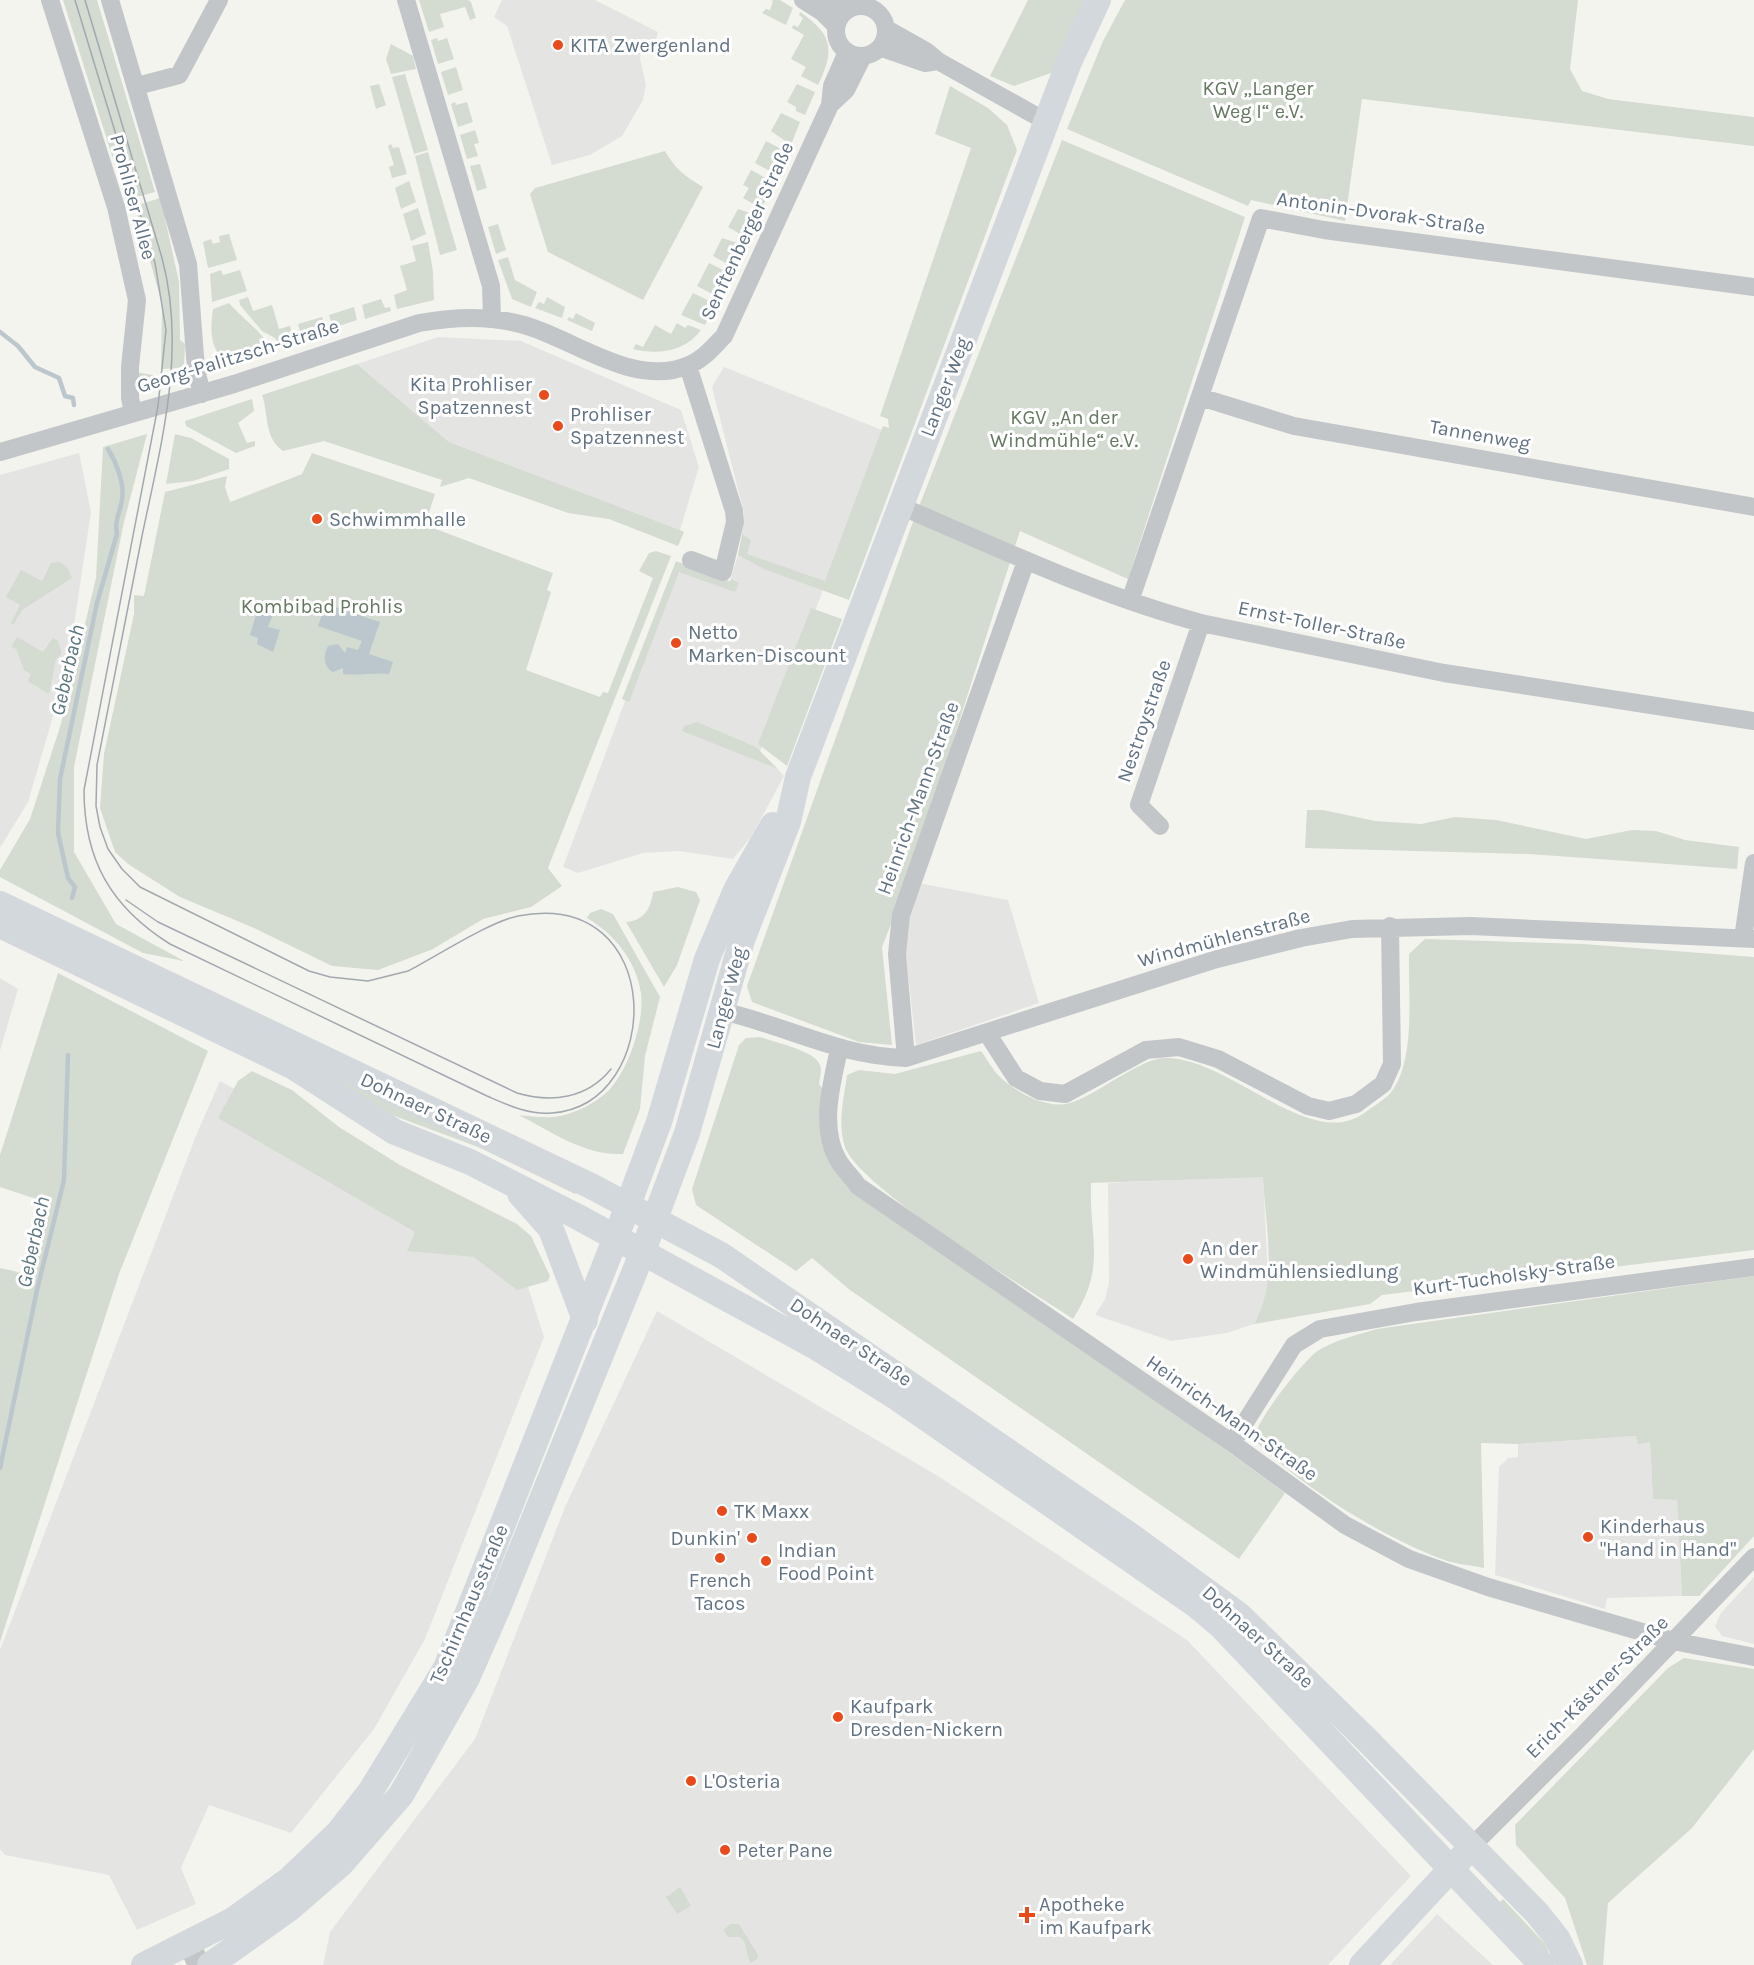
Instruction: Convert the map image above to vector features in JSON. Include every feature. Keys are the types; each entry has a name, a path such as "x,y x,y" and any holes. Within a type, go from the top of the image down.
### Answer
{"main road":[{"name":"Langer Weg","path":"655,1219 697,1103 742,940 788,822 798,777 1069,62 1098,0"},
{"name":"Langer Weg","path":"628,1205 658,1122 696,992 714,940 736,890 798,777"},
{"name":"Dohnaer Straße","path":"0,904 628,1205 722,1255 810,1314 1212,1594 1282,1656 1537,1913 1557,1938 1570,1965"},
{"name":"Dohnaer Straße","path":"0,925 294,1067 395,1132 428,1143 616,1237 848,1365 1196,1605 1221,1626 1542,1965"},
{"path":"512,1185 551,1229 585,1320"},
{"name":"Tschirnhausstraße","path":"159,1962 194,1955 232,1920 290,1879 338,1833 370,1792 446,1668 585,1320 628,1205"},
{"name":"Tschirnhausstraße","path":"210,1965 289,1909 341,1864 401,1795 467,1678 497,1610 655,1219"},
{"path":"1362,1965 1471,1847"}],"street":[{"name":"Prohliser Allee","path":"50,0 116,207 137,300 130,367 130,398 133,412"},
{"name":"Prohliser Allee","path":"110,0 188,264 196,369 202,394"},
{"path":"137,86 179,75 219,0"},
{"path":"405,0 491,286 492,318"},
{"path":"803,0 822,12 836,26"},
{"path":"828,0 849,8 879,10 938,61 1047,122"},
{"path":"849,8 838,19 836,38 855,54 882,48 925,63 938,61"},
{"path":"879,10 882,48"},
{"name":"Senftenberger Straße","path":"688,366 707,354 724,336 830,105 846,90 855,54"},
{"name":"Antonin-Dvorak-Straße","path":"1130,601 1261,218 1324,230 1754,287"},
{"name":"Georg-Palitzsch-Straße","path":"0,452 202,394 419,323 467,317 492,318 547,332 623,365 640,370 663,370 688,366"},
{"path":"688,366 729,494 735,522 723,572 691,560"},
{"name":"Tannenweg","path":"1200,397 1294,426 1754,507"},
{"name":"Ernst-Toller-Straße","path":"900,506 1026,561 1130,601 1201,623 1444,673 1754,721"},
{"name":"Heinrich-Mann-Straße","path":"906,1058 897,954 901,915 1026,561"},
{"name":"Nestroystraße","path":"1160,826 1139,804 1201,623"},
{"path":"1749,938 1754,863"},
{"path":"987,1034 1016,1078 1040,1091 1065,1094 1146,1050 1179,1047 1218,1059 1308,1106 1329,1111 1356,1104 1383,1084 1392,1065 1390,926"},
{"name":"Windmühlenstraße","path":"722,1011 839,1049 873,1057 906,1058 1217,959 1301,938 1352,929 1390,926 1471,926 1749,938"},
{"name":"Heinrich-Mann-Straße","path":"839,1049 831,1088 829,1129 837,1159 858,1186 1232,1443 1345,1525 1408,1559 1488,1587 1673,1641 1754,1657"},
{"name":"Kurt-Tucholsky-Straße","path":"1232,1443 1294,1345 1320,1329 1416,1312 1754,1267"},
{"name":"Erich-Kästner-Straße","path":"1471,1847 1754,1557"}],"shaded area":[{"path":"502,0 595,0 658,32 655,43 641,52 640,59 646,85 643,100 622,136 590,155 552,165 507,26 494,17"},
{"name":"Prohliser Spatzennest","path":"438,337 521,341 681,410 699,467 680,530 449,442 357,364"},
{"path":"724,367 882,430 776,717 756,760 778,769 784,776 751,837 733,859 679,851 643,853 578,873 563,867 677,562 730,581 741,545 744,513 712,387"},
{"path":"79,453 91,512 68,665 28,802 0,848 0,475"},
{"path":"326,604 380,622 369,654 393,662 389,674 343,674 343,668 333,672 327,667 325,653 328,646 338,644 345,653 347,647 358,650 362,641 318,626"},
{"path":"257,612 273,615 268,627 280,630 273,652 257,644 258,638 250,635"},
{"path":"918,883 1008,900 1039,1003 916,1045 903,930"},
{"path":"0,978 18,989 0,1051"},
{"path":"220,1081 443,1203 516,1249 544,1337 425,1639 374,1729 291,1833 209,1805 181,1868 196,1904 137,1930 109,1875 5,1855 0,1849 0,1650 197,1133"},
{"name":"An der Windmühlensiedlung","path":"1263,1176 1268,1278 1264,1306 1254,1324 1227,1333 1171,1341 1095,1315 1105,1299 1109,1282 1108,1183"},
{"path":"657,1311 938,1476 1187,1640 1411,1876 1328,1965 323,1965 330,1932 475,1739 565,1507"},
{"name":"Kinderhaus \"Hand in Hand\"","path":"1637,1436 1650,1441 1653,1499 1677,1500 1682,1596 1607,1598 1605,1609 1495,1575 1499,1467 1508,1458 1518,1457 1518,1444"},
{"path":"1754,1577 1754,1644 1722,1636 1715,1626 1721,1613"},
{"path":"1437,1914 1493,1965 1390,1965"}],"green space":[{"path":"63,0 97,0 155,192 126,200"},
{"path":"419,0 468,0 471,2 476,18 470,20 465,7 440,14 444,27 429,32"},
{"path":"771,0 780,0 793,8 786,25 762,13 766,9 770,10 773,1"},
{"path":"1028,0 1085,0 1051,73 1014,86 990,76"},
{"name":"KGV „Langer Weg I“ e.V.","path":"1125,0 1578,0 1570,69 1582,91 1608,99 1754,117 1754,146 1362,99 1345,221 1251,200 1248,206 1067,129 1103,41"},
{"path":"800,12 819,28 828,44 827,62 818,85 801,76 806,67 791,59 804,35 792,28 793,25 798,27 803,18 799,15"},
{"path":"437,38 438,41 447,38 454,59 438,64 431,40"},
{"path":"391,44 413,56 416,69 391,74 386,59"},
{"path":"456,67 463,90 448,95 441,72"},
{"path":"405,74 428,150 414,154 392,77"},
{"path":"379,84 386,105 376,109 370,86"},
{"path":"797,84 815,92 805,115 796,111 796,107 787,102"},
{"path":"950,86 988,108 1007,125 1017,150 849,600 764,569 738,555 742,534 751,540 747,554 825,581 883,426 889,428 888,419 880,416 971,148 935,134"},
{"path":"455,102 456,105 467,102 473,122 458,127 451,104"},
{"path":"781,113 800,122 791,145 771,131"},
{"path":"475,130 479,143 474,144 478,156 467,159 460,135"},
{"name":"KGV „An der Windmühle“ e.V.","path":"1062,140 1245,217 1128,579 1020,531 908,881 882,947 892,1045 859,1042 752,1002 747,986 911,527"},
{"path":"766,141 787,152 777,175 755,163"},
{"path":"391,144 393,148 399,147 407,174 392,178 389,167 394,165 388,146"},
{"path":"665,151 681,172 703,187 643,300 548,252 530,194 535,188"},
{"path":"428,152 457,250 440,255 415,156"},
{"path":"480,164 487,188 477,191 470,166"},
{"path":"751,170 773,182 762,209 743,198 749,188 743,185"},
{"path":"409,181 416,202 401,209 395,188"},
{"path":"163,197 164,214 179,282 180,340 185,344 184,368 161,369 162,304 135,206"},
{"path":"418,208 426,234 411,241 403,214"},
{"path":"738,209 759,216 747,238 728,227"},
{"path":"498,224 506,250 496,254 488,227"},
{"path":"229,234 237,260 208,268 203,242 211,239 213,244 220,242 219,236"},
{"path":"722,238 744,245 734,268 713,256"},
{"path":"428,242 433,272 434,300 397,309 394,295 407,290 400,266 416,261 412,246"},
{"path":"508,257 515,280 537,292 531,307 512,299 498,260"},
{"path":"709,263 731,274 720,298 697,286"},
{"path":"221,270 223,275 240,270 247,291 212,302 210,274"},
{"path":"693,293 716,304 705,325 681,315"},
{"path":"248,297 253,311 272,305 279,329 290,326 294,340 279,344 275,338 262,331 240,305 239,300"},
{"path":"547,297 565,307 562,318 535,308 539,302 544,304"},
{"path":"381,299 385,308 390,307 391,311 365,319 362,305"},
{"path":"229,303 270,347 235,358 220,356 212,339 213,309"},
{"path":"354,307 357,320 333,328 329,315"},
{"path":"576,313 595,323 592,331 567,320 569,317 573,319"},
{"path":"322,317 326,330 302,338 298,324"},
{"path":"677,323 685,328 688,325 701,330 687,343 670,350 652,352 633,349 636,344 643,347 655,325 671,334"},
{"path":"357,364 449,442 680,530 684,532 678,546 609,519 568,513 469,478 440,487 442,480 324,441 283,451 277,446 270,433 262,395"},
{"path":"136,372 158,376 157,387 140,386"},
{"path":"252,399 254,411 238,423 247,443 255,441 255,446 236,453 186,426 185,421"},
{"path":"147,434 124,522 74,767 74,852 116,924 184,961 143,953 0,877 0,870 30,819 61,724 96,578 103,447"},
{"path":"175,434 191,438 229,459 229,469 193,481 166,484"},
{"name":"Kombibad Prohlis","path":"312,453 435,494 425,525 553,573 547,590 551,592 526,670 600,697 603,692 608,693 653,578 639,571 649,553 656,551 671,556 548,868 562,886 531,907 483,919 433,949 378,970 332,966 254,928 180,897 128,864 115,852 100,808 104,754 134,614 134,595 144,596 165,492 227,476 225,487 230,502 302,474"},
{"path":"676,561 730,582 731,579 739,583 735,592 679,572 629,702 622,699"},
{"path":"60,562 67,567 72,578 22,610 13,625 11,623 20,605 6,597 21,570 42,581 51,563"},
{"path":"811,608 842,619 787,766 758,744"},
{"path":"17,637 43,652 53,638 58,641 62,654 56,659 49,694 28,681 31,674 24,670 16,649 11,647"},
{"path":"697,722 756,747 778,769 682,731 684,726"},
{"path":"1307,810 1323,810 1375,821 1421,824 1455,817 1496,820 1586,839 1632,830 1656,831 1685,840 1739,847 1737,869 1529,854 1305,848"},
{"path":"678,887 696,892 700,900 677,965 664,987 626,922 638,919 646,913 653,892"},
{"path":"601,909 613,914 660,997 645,1056 640,1109 623,1154 609,1154 582,1147 519,1115 555,1117 576,1111 592,1103 610,1089 626,1065 632,1050 640,1020 641,993 634,970 622,949 597,924 587,918 590,913"},
{"path":"23,923 578,1189 575,1194 478,1147 392,1115 334,1079"},
{"path":"1425,939 1583,944 1754,957 1754,1250 1382,1295 1370,1304 1254,1324 1262,1308 1268,1271 1268,1233 1263,1177 1091,1183 1093,1268 1090,1283 1073,1319 912,1212 857,1165 845,1147 841,1120 847,1075 859,1070 895,1074 981,1051 996,1073 1014,1088 1034,1099 1054,1104 1073,1102 1141,1065 1163,1058 1188,1061 1215,1071 1296,1113 1321,1121 1345,1122 1384,1099 1400,1077 1408,1043 1409,954"},
{"path":"58,973 208,1051 119,1274 0,1642 0,1268 22,1273 42,1201 0,1187 0,1155"},
{"path":"760,1037 803,1051 811,1055 820,1065 819,1084 823,1089 821,1118 823,1143 832,1165 850,1188 1285,1493 1239,1559 850,1290 812,1258 796,1271 696,1205 692,1189 739,1045 746,1038"},
{"path":"252,1071 292,1090 339,1127 400,1165 517,1224 531,1236 550,1276 548,1281 517,1290 474,1257 407,1251 415,1232 218,1118 238,1081"},
{"path":"1754,1276 1754,1536 1699,1596 1682,1596 1677,1500 1653,1499 1650,1442 1638,1444 1636,1436 1518,1444 1481,1443 1484,1568 1439,1558 1366,1523 1316,1491 1254,1439 1270,1407 1301,1368 1316,1352 1346,1338 1377,1329"},
{"path":"1684,1658 1754,1669 1754,1749 1692,1828 1608,1903 1603,1965 1587,1965 1565,1898 1516,1845 1515,1825 1668,1668"},
{"path":"680,1887 691,1906 677,1914 666,1897"},
{"path":"1503,1899 1546,1945 1551,1959 1499,1903"},
{"path":"731,1924 739,1924 758,1955 757,1959 751,1963 743,1940 740,1937 728,1937 723,1930"}],"waterway":[{"name":"Geberbach","path":"0,332 18,346 35,367 59,378 65,396 73,398 74,405"},
{"name":"Geberbach","path":"72,898 75,887 68,878 58,833 60,779 97,603 117,534 117,521 123,494 119,473 108,449"},
{"name":"Geberbach","path":"0,1468 37,1290 64,1180 68,1055"}],"tram line":[{"path":"75,0 155,263 166,330 158,406 84,790 85,815 96,860 117,897 149,930 170,944 510,1106 526,1111 552,1113 589,1101 615,1075 630,1040 634,1001 624,963 602,933 567,916 518,916 478,932 408,971 368,981 330,977 309,971 140,887 122,869 108,849 96,806 97,765 157,467 172,363 172,328 169,293 162,258 85,0"},
{"path":"126,900 158,922 517,1093 543,1098 568,1096 591,1087 611,1069"}],"place":[{"name":"KITA Zwergenland","path":"558,45"},
{"name":"Kita Prohliser Spatzennest","path":"544,395"},
{"name":"Prohliser Spatzennest","path":"558,426"},
{"name":"Schwimmhalle","path":"317,519"},
{"name":"Netto Marken-Discount","path":"676,643"},
{"name":"An der Windmühlensiedlung","path":"1188,1259"},
{"name":"TK Maxx","path":"722,1511"},
{"name":"Kinderhaus \"Hand in Hand\"","path":"1588,1537"},
{"name":"Dunkin'","path":"752,1538"},
{"name":"French Tacos","path":"720,1558"},
{"name":"Indian Food Point","path":"766,1561"},
{"name":"Kaufpark Dresden-Nickern","path":"838,1717"},
{"name":"L'Osteria","path":"691,1781"},
{"name":"Peter Pane","path":"725,1850"},
{"name":"Apotheke im Kaufpark","path":"1027,1915"}]}
